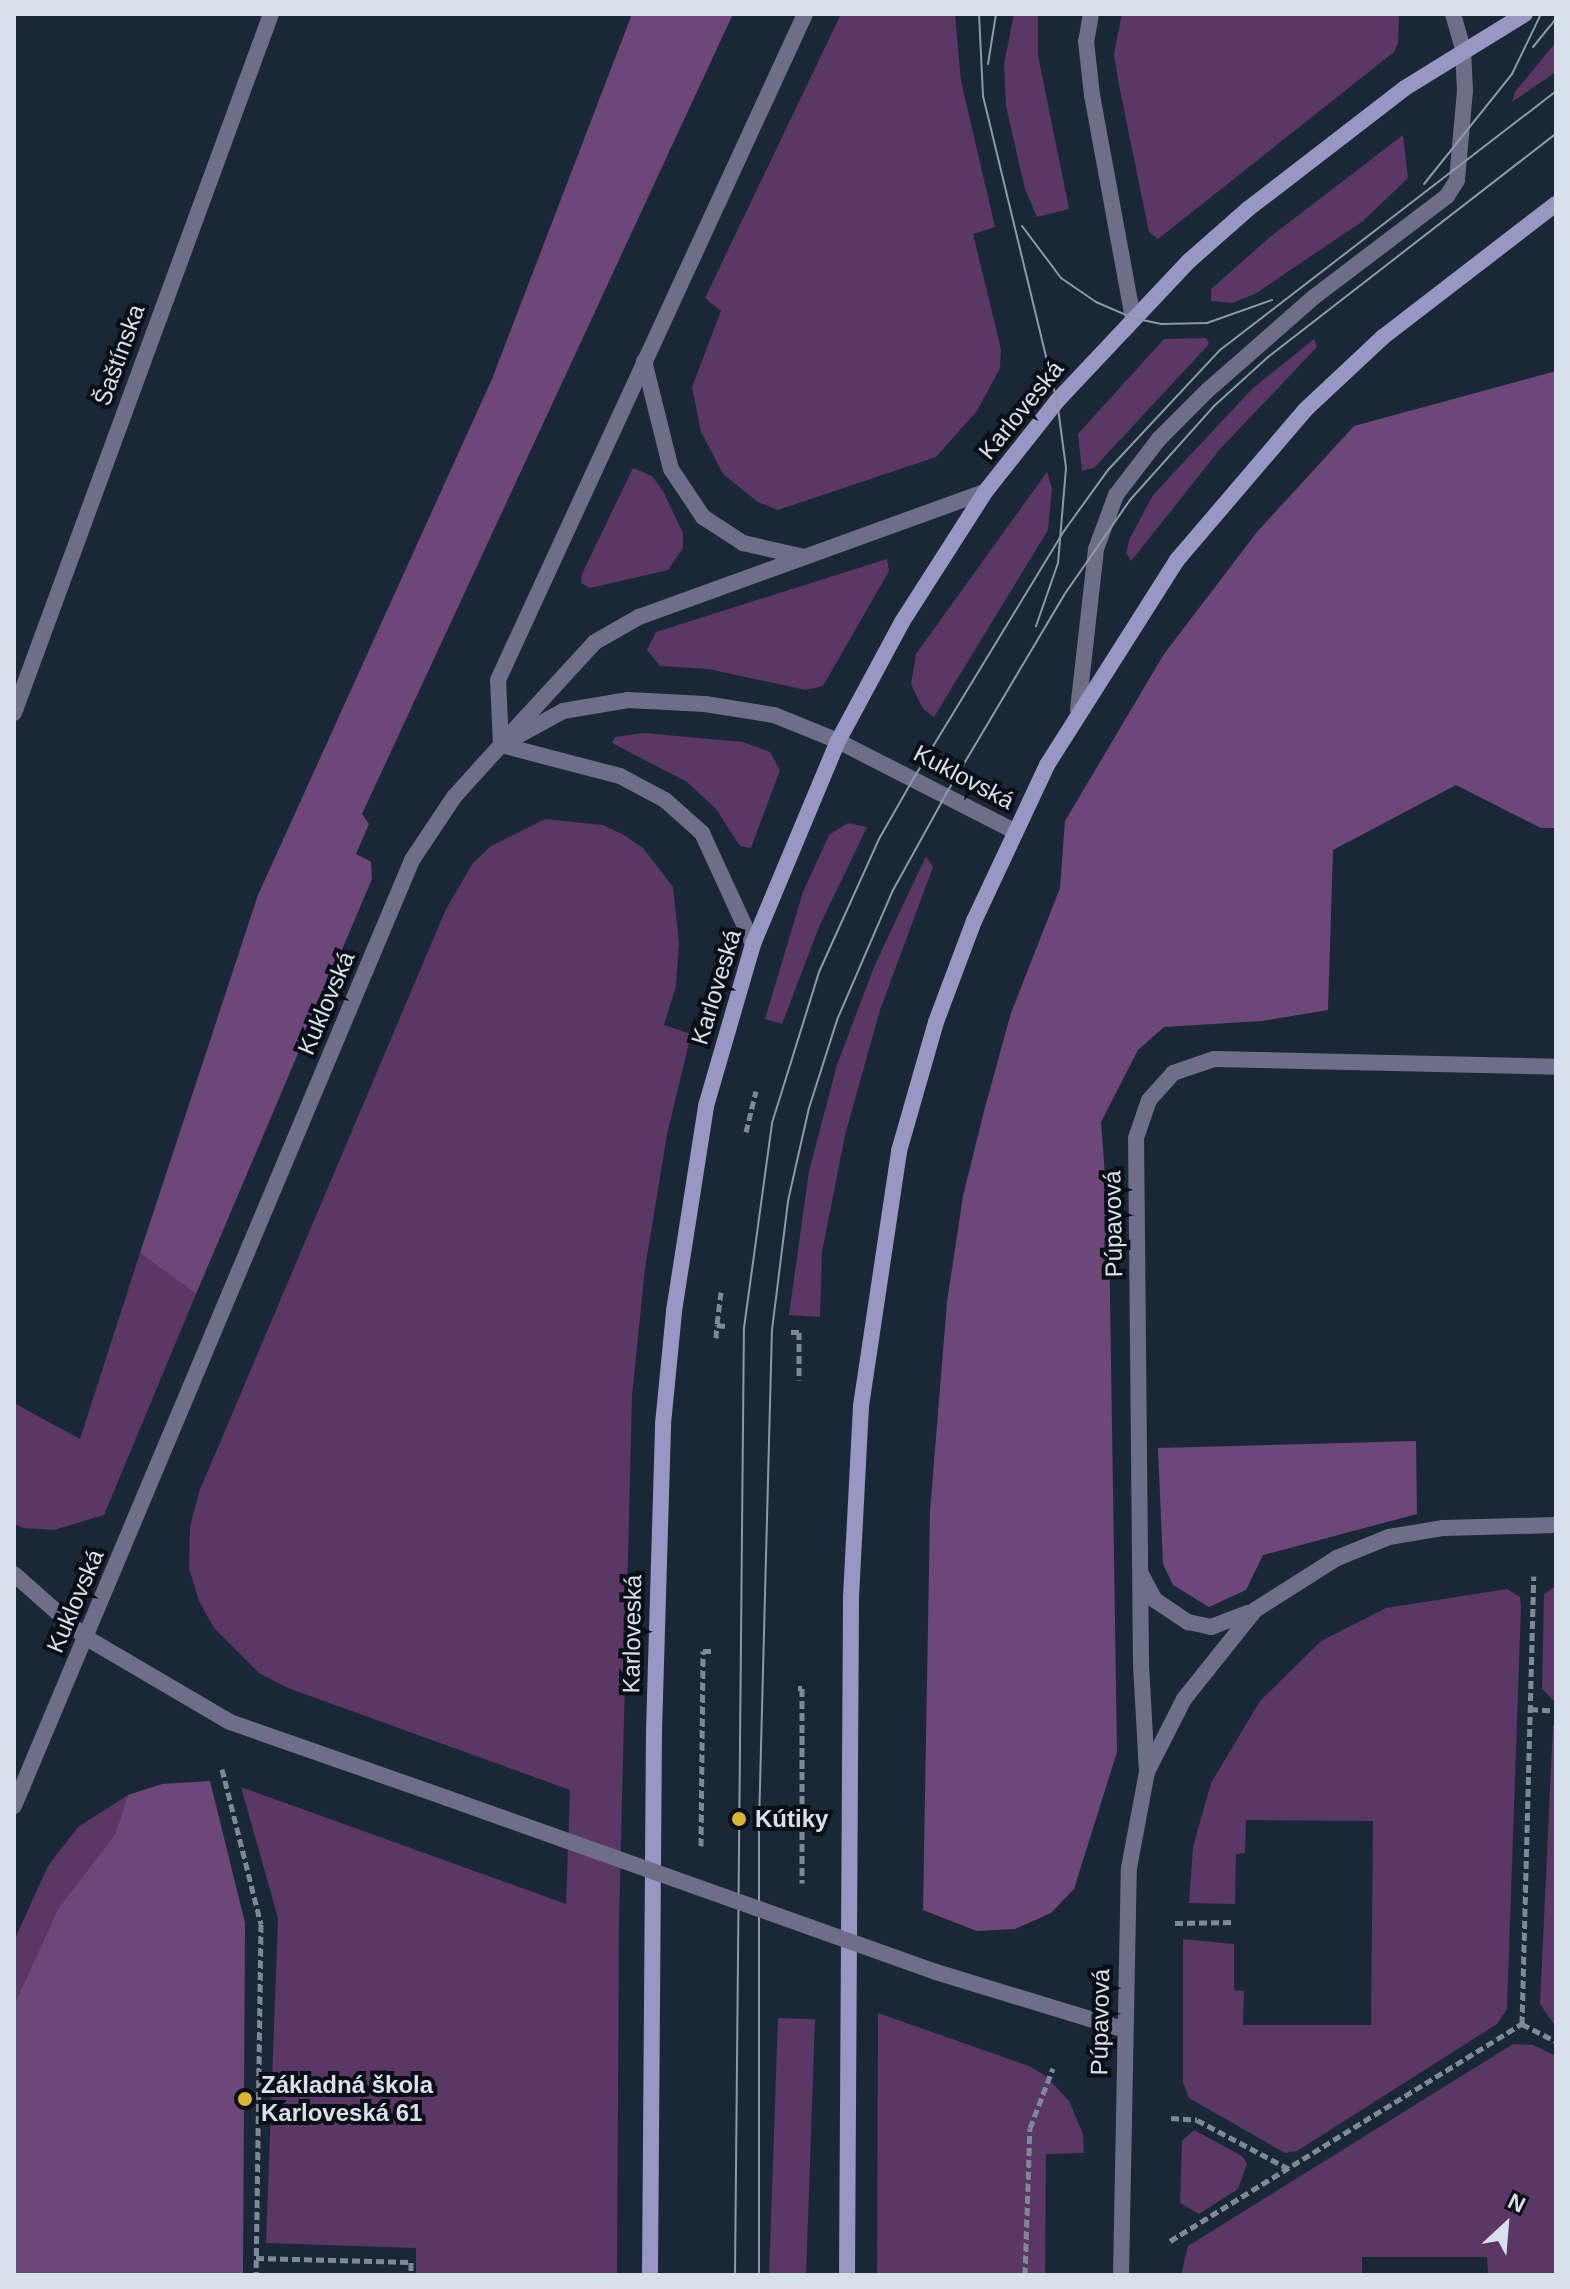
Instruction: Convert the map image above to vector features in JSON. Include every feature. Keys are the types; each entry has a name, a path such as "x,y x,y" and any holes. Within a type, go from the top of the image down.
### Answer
{"main road":[{"name":"Karloveská","path":"650,2275 654,1731 663,1424 674,1311 706,1106 753,944 838,741 902,622 985,492 1057,401 1133,318 1248,209 1463,49 1525,14"},
{"path":"847,2275 851,1597 861,1406 899,1151 942,1008 1014,831 1078,710 1177,560 1305,410 1383,337 1556,204"}],"street":[{"name":"Šaštínska","path":"14,713 271,14"},
{"path":"501,745 498,680 805,14"},
{"path":"1091,14 1086,41 1092,95 1133,318"},
{"path":"1078,710 1096,549 1116,495 1159,439 1259,343 1447,196 1462,163 1463,49 1453,14"},
{"path":"644,361 671,469 703,517 743,543 806,557"},
{"path":"501,745 595,642 639,617 985,492"},
{"name":"Kuklovská","path":"14,1806 412,860 454,797 501,745 563,711 628,700 705,704 774,715 838,741 1014,831"},
{"path":"501,745 620,776 665,800 702,833 753,944"},
{"name":"Púpavová","path":"1121,2275 1123,2029 1129,1868 1147,1772 1140,1572 1136,1138 1141,1118 1159,1087 1193,1062 1214,1059 1556,1067"},
{"name":"Púpavová","path":"1147,1772 1184,1699 1255,1610 1298,1579 1389,1537 1443,1528 1556,1525"},
{"path":"1140,1572 1155,1600 1188,1622 1211,1627 1255,1610"},
{"path":"14,1574 85,1637 230,1722 936,1972 1123,2029"}],"path":[{"path":"742,1145 759,1080"},
{"path":"716,1338 723,1279"},
{"path":"717,1325 725,1326"},
{"path":"791,1332 799,1332 799,1380"},
{"path":"1522,2024 1534,1576"},
{"path":"701,1848 703,1651 711,1651"},
{"path":"798,1688 802,1688 802,1884"},
{"path":"1530,1709 1556,1711"},
{"path":"222,1769 261,1924 256,2275"},
{"path":"1175,1923 1234,1922"},
{"path":"1522,2024 1556,2041"},
{"path":"1170,2241 1292,2170 1522,2024"},
{"path":"1025,2275 1030,2128 1053,2068"},
{"path":"1171,2118 1197,2120 1292,2170"},
{"path":"256,2258 411,2262 411,2275"}],"shaded area":[{"path":"632,14 733,14 362,814 369,824 356,854 371,862 372,879 196,1294 140,1253 258,895 492,379"},
{"path":"841,14 955,14 961,81 995,227 973,234 1001,349 1000,368 977,411 936,457 778,510 758,502 723,474 701,432 692,387 721,311 705,298"},
{"path":"1014,14 1038,14 1038,55 1069,209 1037,217 1025,189 1006,106 1004,64"},
{"path":"1122,14 1399,14 1398,43 1394,52 1158,239 1149,232 1114,54"},
{"path":"1556,42 1556,72 1512,102 1515,92"},
{"path":"1403,135 1408,178 1363,221 1255,294 1232,303 1211,301 1211,289 1270,237"},
{"path":"1206,338 1209,344 1094,468 1082,471 1078,434 1164,339"},
{"path":"1314,339 1317,347 1221,448 1131,561 1126,553 1130,538 1153,495 1252,389"},
{"path":"1556,371 1556,828 1541,828 1456,785 1333,850 1328,1010 1262,1021 1164,1027 1138,1050 1101,1122 1109,1230 1117,1752 1074,1889 1051,1913 1015,1929 977,1931 923,1910 930,1511 947,1302 963,1196 984,1111 1011,1013 1060,888 1065,821 1164,654 1257,532 1354,426"},
{"path":"633,468 652,476 663,491 683,533 683,548 668,570 590,588 581,583 582,574"},
{"path":"1047,472 1052,489 1048,530 934,717 923,709 911,684 916,654"},
{"path":"887,559 889,571 823,686 806,690 708,669 660,666 647,650 656,632"},
{"path":"644,733 743,742 770,752 780,770 751,848 740,846 716,809 687,782 612,743 615,737"},
{"path":"545,819 603,825 624,835 643,848 673,887 679,943 676,986 664,1025 691,1034 667,1135 645,1268 632,1396 619,1923 617,2275 416,2275 416,2248 266,2243 278,1918 241,1787 566,1904 570,1790 288,1688 259,1673 214,1628 199,1601 189,1568 190,1527 199,1492 446,909 473,863 491,846"},
{"path":"848,823 867,827 819,927 782,1024 765,1019 803,892 829,835"},
{"path":"926,856 933,867 880,1010 845,1135 822,1252 820,1317 789,1315 809,1171 837,1065 874,967"},
{"path":"140,1253 196,1294 104,1515 54,1530 23,1528 14,1524 14,1403 80,1439"},
{"path":"1416,1441 1417,1514 1263,1555 1246,1590 1209,1607 1173,1585 1163,1564 1158,1448"},
{"path":"1556,1586 1556,1703 1542,1689 1544,1594"},
{"path":"1507,1589 1520,1597 1521,1607 1507,2009 1497,2024 1297,2151 1285,2153 1189,2098 1183,2083 1183,1939 1234,1944 1234,1990 1244,1991 1243,2025 1371,2025 1373,1821 1246,1820 1245,1853 1236,1854 1235,1904 1189,1903 1193,1847 1211,1783 1260,1701 1321,1641 1386,1608"},
{"path":"1553,1725 1556,1725 1556,2027 1540,2004"},
{"path":"210,1781 245,1923 243,2275 14,2275 14,2005 58,1909 115,1834 128,1795 162,1784"},
{"path":"128,1795 115,1834 58,1909 14,2005 14,1941 48,1866 78,1827"},
{"path":"878,2013 1029,2066 1046,2076 1069,2101 1083,2134 1084,2153 1046,2154 1045,2275 877,2275"},
{"path":"778,2018 815,2019 806,2275 769,2275"},
{"path":"1513,2044 1533,2045 1556,2056 1556,2275 1488,2275 1487,2257 1362,2257 1362,2275 1181,2275 1188,2246"},
{"path":"1194,2130 1242,2156 1247,2164 1238,2189 1199,2214 1180,2203 1182,2141"}],"tram line":[{"path":"979,14 983,96 1057,401 1066,468 1058,563 1036,626"},
{"path":"988,64 996,14"},
{"path":"1424,184 1512,74 1541,14"},
{"path":"1533,47 1556,19"},
{"path":"735,2275 744,1328 772,1123 819,972 879,839 915,776 1064,531 1108,470 1220,350 1556,91"},
{"path":"759,2275 759,1824 772,1330 788,1201 809,1108 837,1020 892,892 946,794 1064,595 1130,500 1214,406 1268,357 1556,134"},
{"path":"1022,226 1061,278 1096,302 1133,318 1161,324 1207,323 1272,300"}],"place":[{"name":"Kútiky","path":"739,1819"},
{"name":"Základná škola Karloveská 61","path":"245,2099"}]}
